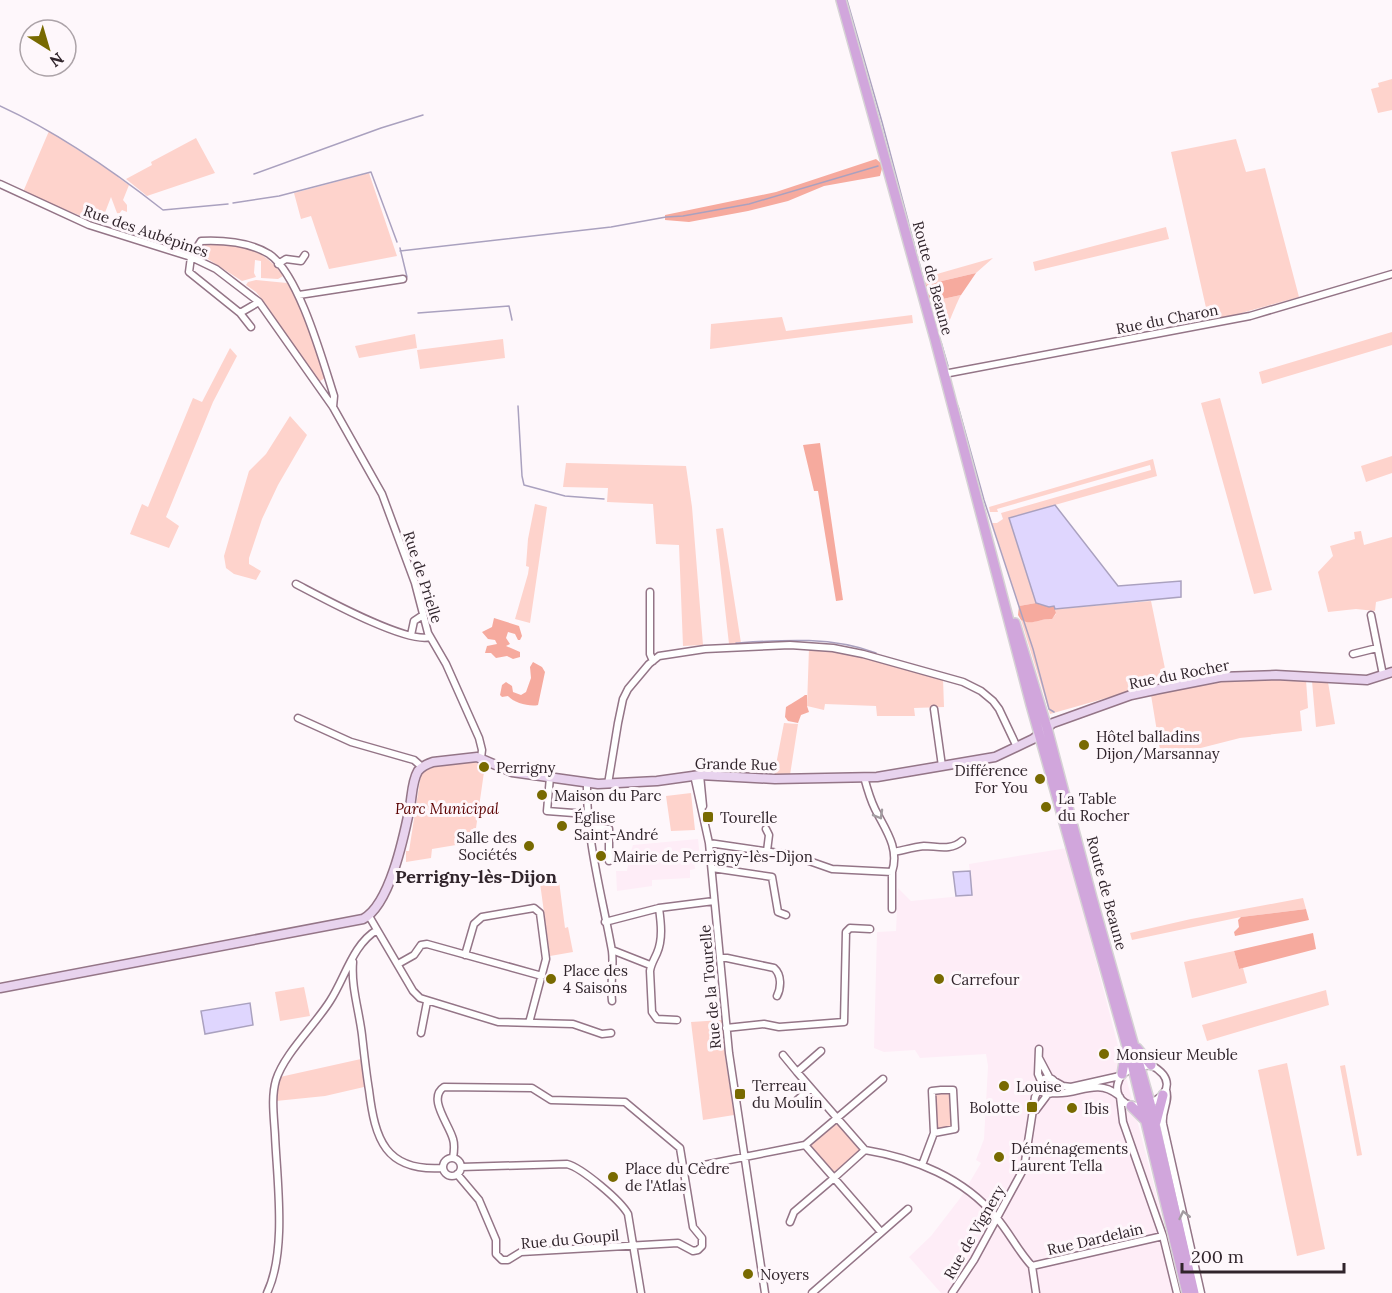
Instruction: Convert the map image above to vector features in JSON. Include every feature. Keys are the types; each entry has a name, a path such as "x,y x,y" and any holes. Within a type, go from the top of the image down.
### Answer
{"main road":[{"name":"Route de Beaune","path":"842,0 994,564 1023,644 1044,731 1092,898 1146,1104 1155,1127 1194,1293"},
{"name":"Rue du Rocher","path":"1017,747 1053,723 1131,695 1220,677 1276,675 1367,680 1388,674"},
{"name":"Grande Rue","path":"422,767 472,756 512,772 608,784 657,781 697,775 775,779 864,777 987,759 1017,747"},
{"path":"0,988 322,928 357,921 369,916 382,901 402,844 416,779 422,767"},
{"path":"1121,1075 1130,1045 1151,1065"},
{"path":"1155,1127 1164,1093"},
{"name":"Route de Beaune","path":"1146,1104 1147,1121 1187,1293"},
{"path":"1130,1105 1147,1121"}],"street":[{"name":"Rue des Aubépines","path":"0,184 89,225 191,257 216,269 259,302 333,407"},
{"path":"251,327 240,313 189,272 191,257 201,241 223,240 246,245 269,254 278,264 299,295 334,396 333,407"},
{"path":"278,264 286,259 301,261 305,255"},
{"name":"Rue du Charon","path":"944,374 1250,316 1392,274"},
{"path":"299,295 403,279"},
{"path":"240,313 259,302"},
{"name":"Rue de Prielle","path":"333,407 381,494 415,584 430,637 446,664 478,738 482,750 481,758"},
{"path":"296,584 369,621 411,635 430,637"},
{"path":"650,592 650,654 653,661"},
{"path":"411,635 414,621 423,615"},
{"path":"1371,615 1377,648 1388,674"},
{"path":"608,784 623,699 628,689 653,661 665,654 712,649 790,645 832,648 858,652 963,682 981,691 993,701 1017,747"},
{"path":"1353,654 1377,648"},
{"path":"934,709 942,766"},
{"path":"298,718 351,742 414,760 422,767"},
{"name":"Rue de la Tourelle","path":"697,775 709,843 726,1028 765,1293"},
{"path":"550,777 547,811 587,814"},
{"path":"864,777 874,809 889,832 894,852 892,909"},
{"path":"587,783 587,814 596,875 612,950 612,1001"},
{"path":"590,827 609,829 609,861"},
{"path":"766,829 769,836 767,851"},
{"path":"894,852 923,846 943,848 957,846 962,841"},
{"path":"709,843 792,855 832,869 892,872"},
{"path":"711,867 772,877 778,912"},
{"path":"606,922 659,908 714,902"},
{"path":"465,955 477,920 482,917 536,908 540,913 547,955 529,1023"},
{"path":"659,908 661,924 659,947 650,965 653,1017 661,1021 677,1020"},
{"path":"778,912 786,915"},
{"path":"772,917 778,912"},
{"path":"369,916 416,995 428,1002 494,1021 573,1024 602,1034 611,1033"},
{"path":"726,1028 764,1024 779,1027 844,1022 846,932 850,928 870,929"},
{"path":"267,1293 274,1273 278,1245 273,1109 275,1083 280,1069 330,1000 364,939 378,930"},
{"path":"398,964 414,955 423,944 542,976"},
{"path":"612,950 650,965"},
{"path":"721,958 774,968 779,975 780,990 777,996"},
{"path":"353,959 353,989 360,1020 371,1115 377,1135 389,1152 406,1163 424,1168 443,1168"},
{"path":"421,1033 428,1002"},
{"name":"Rue de Vignery","path":"952,1293 974,1260 1024,1168 1035,1097 1041,1084 1038,1074 1039,1049"},
{"path":"797,1072 821,1051"},
{"path":"783,1055 866,1150 893,1155 922,1165 964,1188 989,1209 1032,1266 1036,1293"},
{"path":"1039,1058 1049,1077 1063,1086 1071,1087 1151,1065 1161,1070 1166,1077 1164,1093 1168,1100 1163,1114 1163,1124 1202,1293"},
{"path":"1121,1075 1117,1087 1122,1117 1163,1236 1177,1293"},
{"path":"1049,1077 1041,1084 1042,1092 1062,1093 1101,1086 1110,1088 1130,1105 1146,1104 1164,1093"},
{"path":"684,1169 805,1145 883,1078"},
{"path":"1051,1093 1056,1087 1056,1082"},
{"path":"453,1158 453,1138 437,1099 441,1089 448,1086 532,1088 552,1100 627,1103 678,1145 681,1151 693,1227 702,1238 701,1248 691,1251 678,1243 633,1246"},
{"path":"784,1105 795,1102 811,1088"},
{"path":"922,1165 934,1133 932,1091 953,1090 955,1129 934,1133"},
{"name":"Rue de Vignery","path":"1034,1113 1051,1093"},
{"path":"1122,1117 1130,1105"},
{"path":"805,1145 881,1232"},
{"path":"790,1222 794,1212 866,1150"},
{"path":"453,1158 459,1161 461,1167 458,1174 448,1175 443,1168 445,1161 453,1158"},
{"path":"461,1167 567,1164 573,1166 623,1207 630,1220 641,1293"},
{"name":"Rue du Goupil","path":"458,1174 479,1200 496,1240 496,1254 502,1260 508,1260 521,1252 633,1246"},
{"path":"812,1293 908,1209"},
{"name":"Rue Dardelain","path":"1032,1266 1163,1236"}],"shaded area":[{"path":"876,159 883,165 880,176 824,186 788,201 748,211 689,222 665,220 665,215 776,192"},
{"path":"976,273 961,295 929,302 925,285"},
{"path":"820,443 843,600 836,601 818,491 814,491 803,445"},
{"path":"1055,505 1118,586 1181,581 1181,597 1055,609 1054,606 1049,607 1036,603 1009,518"},
{"path":"1036,603 1049,607 1054,606 1056,613 1052,619 1029,622 1021,620 1018,615 1019,606"},
{"path":"494,618 519,626 522,636 520,640 515,634 508,632 506,638 510,644 506,646 520,652 520,657 496,658 491,653 485,653 487,646 497,644 495,640 488,639 482,632 492,627"},
{"path":"533,662 542,667 545,672 538,705 527,705 514,701 508,696 502,697 500,695 502,685 506,682 512,686 513,692 521,695 526,692"},
{"path":"807,695 809,712 801,715 798,723 788,721 785,717 786,707"},
{"path":"698,839 700,858 694,859 695,869 690,870 690,878 652,880 652,886 617,891 616,871 627,871 628,865 632,865 633,845"},
{"path":"1067,848 1180,1293 941,1293 909,1257 931,1236 961,1197 981,1163 976,1160 984,1139 988,1066 986,1054 920,1058 915,1050 884,1052 874,1048 877,932 896,931 898,888 911,901 972,895 969,864"},
{"path":"970,871 972,895 956,896 953,872"},
{"path":"1306,909 1309,920 1235,936 1234,932 1239,927 1238,920 1241,917"},
{"path":"1313,933 1316,949 1239,969 1234,951"},
{"path":"250,1003 253,1025 205,1034 201,1011"}],"green space":[{"path":"1392,79 1392,110 1378,113 1371,89 1379,87 1378,83"},
{"path":"49,131 129,185 123,200 127,205 127,212 122,210 119,214 117,213 111,197 101,223 23,192"},
{"path":"196,138 215,173 147,196 126,179 152,165 151,162"},
{"path":"1236,139 1246,172 1265,168 1299,297 1209,321 1171,152"},
{"path":"369,173 397,256 329,269 311,216 301,219 294,193"},
{"path":"1166,227 1169,239 1035,271 1033,262"},
{"path":"215,242 245,247 262,255 283,276 278,279 261,278 261,261 255,260 256,277 242,281 197,252 203,244"},
{"path":"993,258 976,273 925,285 923,278"},
{"path":"256,280 287,283 294,294 310,328 326,377 319,382 265,303 246,285"},
{"path":"961,295 948,324 939,337 929,302"},
{"path":"912,315 913,323 710,349 711,324 782,317 786,331"},
{"path":"1392,332 1392,345 1262,384 1259,372"},
{"path":"415,334 417,348 359,358 355,346"},
{"path":"503,339 505,358 420,369 417,350"},
{"path":"230,348 237,356 213,402 166,517 179,526 169,548 130,534 142,504 148,507 193,398 202,402"},
{"path":"1220,398 1272,590 1254,594 1201,403"},
{"path":"290,416 307,435 278,485 262,519 249,558 249,564 261,571 256,580 234,574 226,568 224,556 249,471 266,454"},
{"path":"1392,456 1392,473 1366,482 1361,466"},
{"path":"1153,459 1157,476 1009,518 1036,603 1019,606 992,523 1003,519 1001,513 1151,470 1150,465 997,509 998,512 990,512 989,507"},
{"path":"566,463 686,466 692,507 703,645 683,646 679,545 656,544 653,504 607,502 608,488 563,487"},
{"path":"535,504 547,507 530,623 515,619 528,574 529,567 526,566 528,539"},
{"path":"723,528 741,643 729,644 716,529"},
{"path":"1361,531 1364,545 1392,537 1392,598 1376,602 1375,611 1356,609 1328,612 1318,572 1333,556 1330,546 1355,539 1354,532"},
{"path":"1151,601 1168,683 1138,689 1050,714 1021,620 1028,622 1051,619 1056,614 1055,609"},
{"path":"809,648 862,655 943,678 944,707 914,708 915,716 877,716 876,706 825,704 824,710 807,706"},
{"path":"1232,680 1306,680 1308,708 1300,711 1302,731 1240,738 1161,756 1151,695"},
{"path":"1312,681 1328,682 1335,724 1316,727"},
{"path":"784,723 798,724 790,775 774,775"},
{"name":"Parc Municipal","path":"450,762 474,762 485,765 474,842 432,849 431,858 406,862 406,851 409,851 421,774 431,766"},
{"path":"691,793 695,830 671,831 666,796"},
{"path":"559,881 565,928 568,927 573,952 550,956 540,883"},
{"path":"1303,898 1306,909 1241,917 1132,940 1130,933 1191,919"},
{"path":"1234,951 1239,969 1243,968 1247,983 1192,998 1184,962"},
{"path":"304,987 310,1016 280,1021 275,992"},
{"path":"1326,990 1329,1005 1207,1041 1202,1025"},
{"path":"722,1020 734,1115 703,1120 691,1022"},
{"path":"361,1059 364,1087 325,1096 276,1101 280,1077"},
{"path":"1287,1063 1325,1249 1297,1256 1258,1070"},
{"path":"1345,1065 1362,1155 1357,1156 1340,1066"},
{"path":"947,1091 952,1098 952,1127 940,1129 934,1125 933,1095 936,1092"},
{"path":"837,1124 860,1149 859,1153 834,1172 811,1147 813,1142"}],"waterway":[{"path":"847,0 935,323"},
{"path":"0,106 84,153 163,210 228,204"},
{"path":"254,174 423,115"},
{"path":"400,251 611,227 683,216 749,204 878,166"},
{"path":"233,203 279,196 371,172 397,242"},
{"path":"400,248 407,277"},
{"path":"418,313 509,306 512,320"},
{"path":"941,342 948,366"},
{"path":"518,406 524,485 565,496 604,499"},
{"path":"958,406 984,500 1033,649 1049,709 1054,712"},
{"path":"736,643 789,640 824,642 876,653"}],"place":[{"name":"Hôtel balladins Dijon/Marsannay","path":"1084,745"},
{"name":"Perrigny","path":"484,767"},
{"name":"Différence For You","path":"1040,779"},
{"name":"Maison du Parc","path":"542,795"},
{"name":"La Table du Rocher","path":"1046,807"},
{"name":"Tourelle","path":"708,817"},
{"name":"Église Saint-André","path":"562,826"},
{"name":"Salle des Sociétés","path":"529,846"},
{"name":"Mairie de Perrigny-lès-Dijon","path":"601,856"},
{"name":"Place des 4 Saisons","path":"551,979"},
{"name":"Carrefour","path":"939,979"},
{"name":"Monsieur Meuble","path":"1104,1054"},
{"name":"Louise","path":"1004,1086"},
{"name":"Terreau du Moulin","path":"740,1094"},
{"name":"Bolotte","path":"1032,1107"},
{"name":"Ibis","path":"1072,1108"},
{"name":"Déménagements Laurent Tella","path":"999,1157"},
{"name":"Place du Cèdre de l'Atlas","path":"613,1177"},
{"name":"Noyers","path":"748,1274"}],"district":[{"name":"Perrigny-lès-Dijon","path":"476,876"}]}
